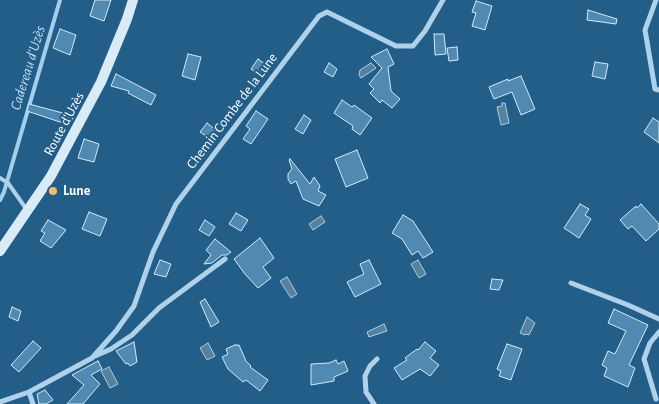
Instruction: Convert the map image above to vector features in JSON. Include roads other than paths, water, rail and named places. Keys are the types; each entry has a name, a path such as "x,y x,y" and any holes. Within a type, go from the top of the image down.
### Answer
{"main road":[{"name":"Route d'Uzès","path":"0,250 51,176 102,82 133,0"}],"street":[{"name":"Chemin Combe de la Lune","path":"92,358 116,331 134,306 153,252 176,204 319,16 327,12 396,46 413,46 425,32 443,0"},
{"path":"656,0 645,30 655,89 659,90"},
{"name":"Chemin Combe de la Lune","path":"0,402 29,392 111,349 132,335 159,308 225,259"},
{"path":"571,283 628,304 659,319"},
{"path":"649,404 658,399 644,359 650,343 659,332"},
{"path":"374,404 366,392 365,376 370,366 377,359"},
{"path":"29,392 33,404"}],"lane":[{"path":"0,178 8,183 28,211"}],"water":[{"path":"371,63 376,68 361,78 359,75 360,70"},
{"path":"502,103 505,103 509,123 501,125 497,107 502,106"},
{"path":"321,216 325,222 313,230 309,224"},
{"path":"418,260 426,274 419,278 411,264"},
{"path":"287,277 297,294 291,298 280,281"},
{"path":"527,317 535,323 529,335 525,335 520,333"},
{"path":"384,324 387,331 369,337 367,332"},
{"path":"208,343 215,356 207,360 200,348"},
{"path":"109,367 118,384 110,388 101,371"}],"waterway":[{"name":"Cadereau d'Uzès","path":"0,200 4,192 60,0"}],"place":[{"name":"Lune","path":"53,191"}]}
